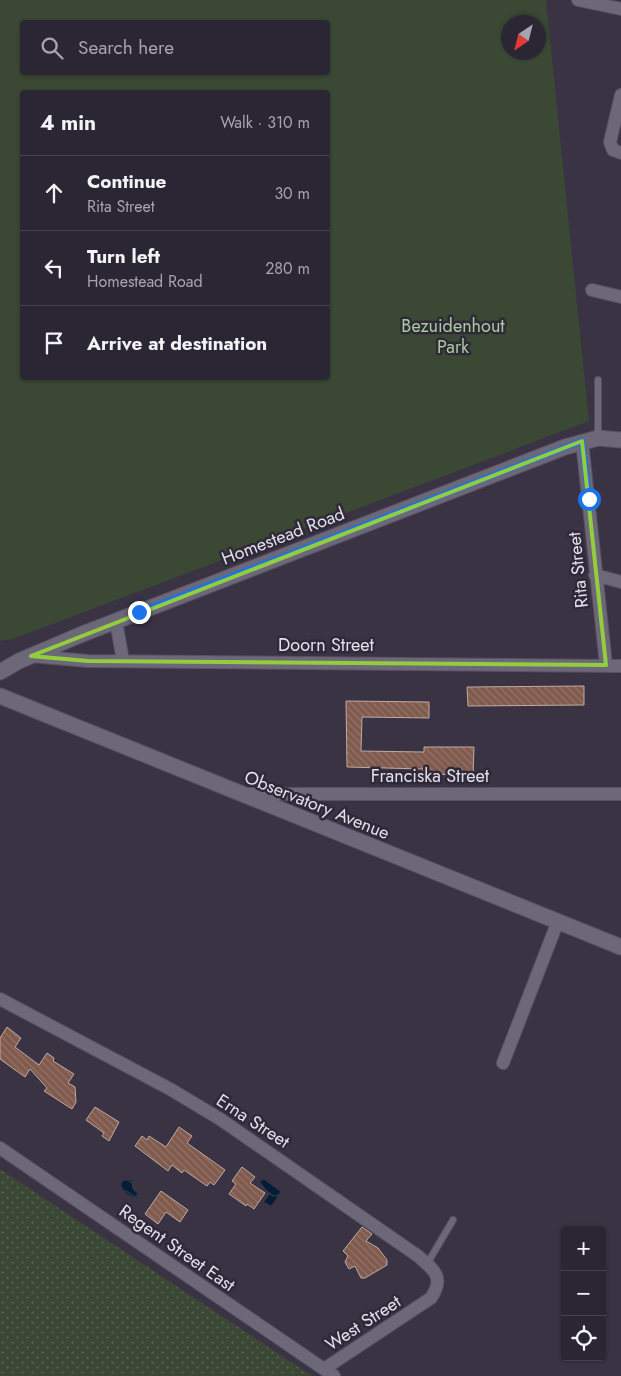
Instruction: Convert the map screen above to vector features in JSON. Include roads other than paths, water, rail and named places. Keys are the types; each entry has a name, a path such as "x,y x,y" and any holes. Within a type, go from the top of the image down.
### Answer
{"main road":[{"name":"Homestead Road","path":"0,672 25,659 116,621 582,441 598,438 621,440"},
{"path":"0,664 25,659"},
{"name":"Observatory Avenue","path":"0,696 621,947"}],"street":[{"path":"578,0 621,9"},
{"path":"616,150 610,139 621,95"},
{"path":"592,290 621,297"},
{"name":"Rita Street","path":"582,441 606,665"},
{"path":"595,576 621,582"},
{"path":"116,621 123,661"},
{"name":"Doorn Street","path":"25,659 621,666"},
{"name":"Franciska Street","path":"240,794 621,794"},
{"path":"503,1063 558,921"},
{"name":"Erna Street","path":"0,999 170,1089 220,1119 427,1264 438,1276 438,1288 432,1298 421,1307"},
{"name":"Regent Street East","path":"0,1148 329,1372"},
{"name":"West Street","path":"329,1372 421,1307"}],"lane":[{"path":"598,380 598,438"},
{"path":"427,1264 453,1220"}],"water":[{"path":"263,1179 281,1192 271,1206 264,1202 270,1194 260,1182"},
{"path":"132,1180 132,1188 137,1197 125,1192 121,1185 123,1181"}],"park label":[{"name":"Bezuidenhout Park","path":"453,336"}]}
